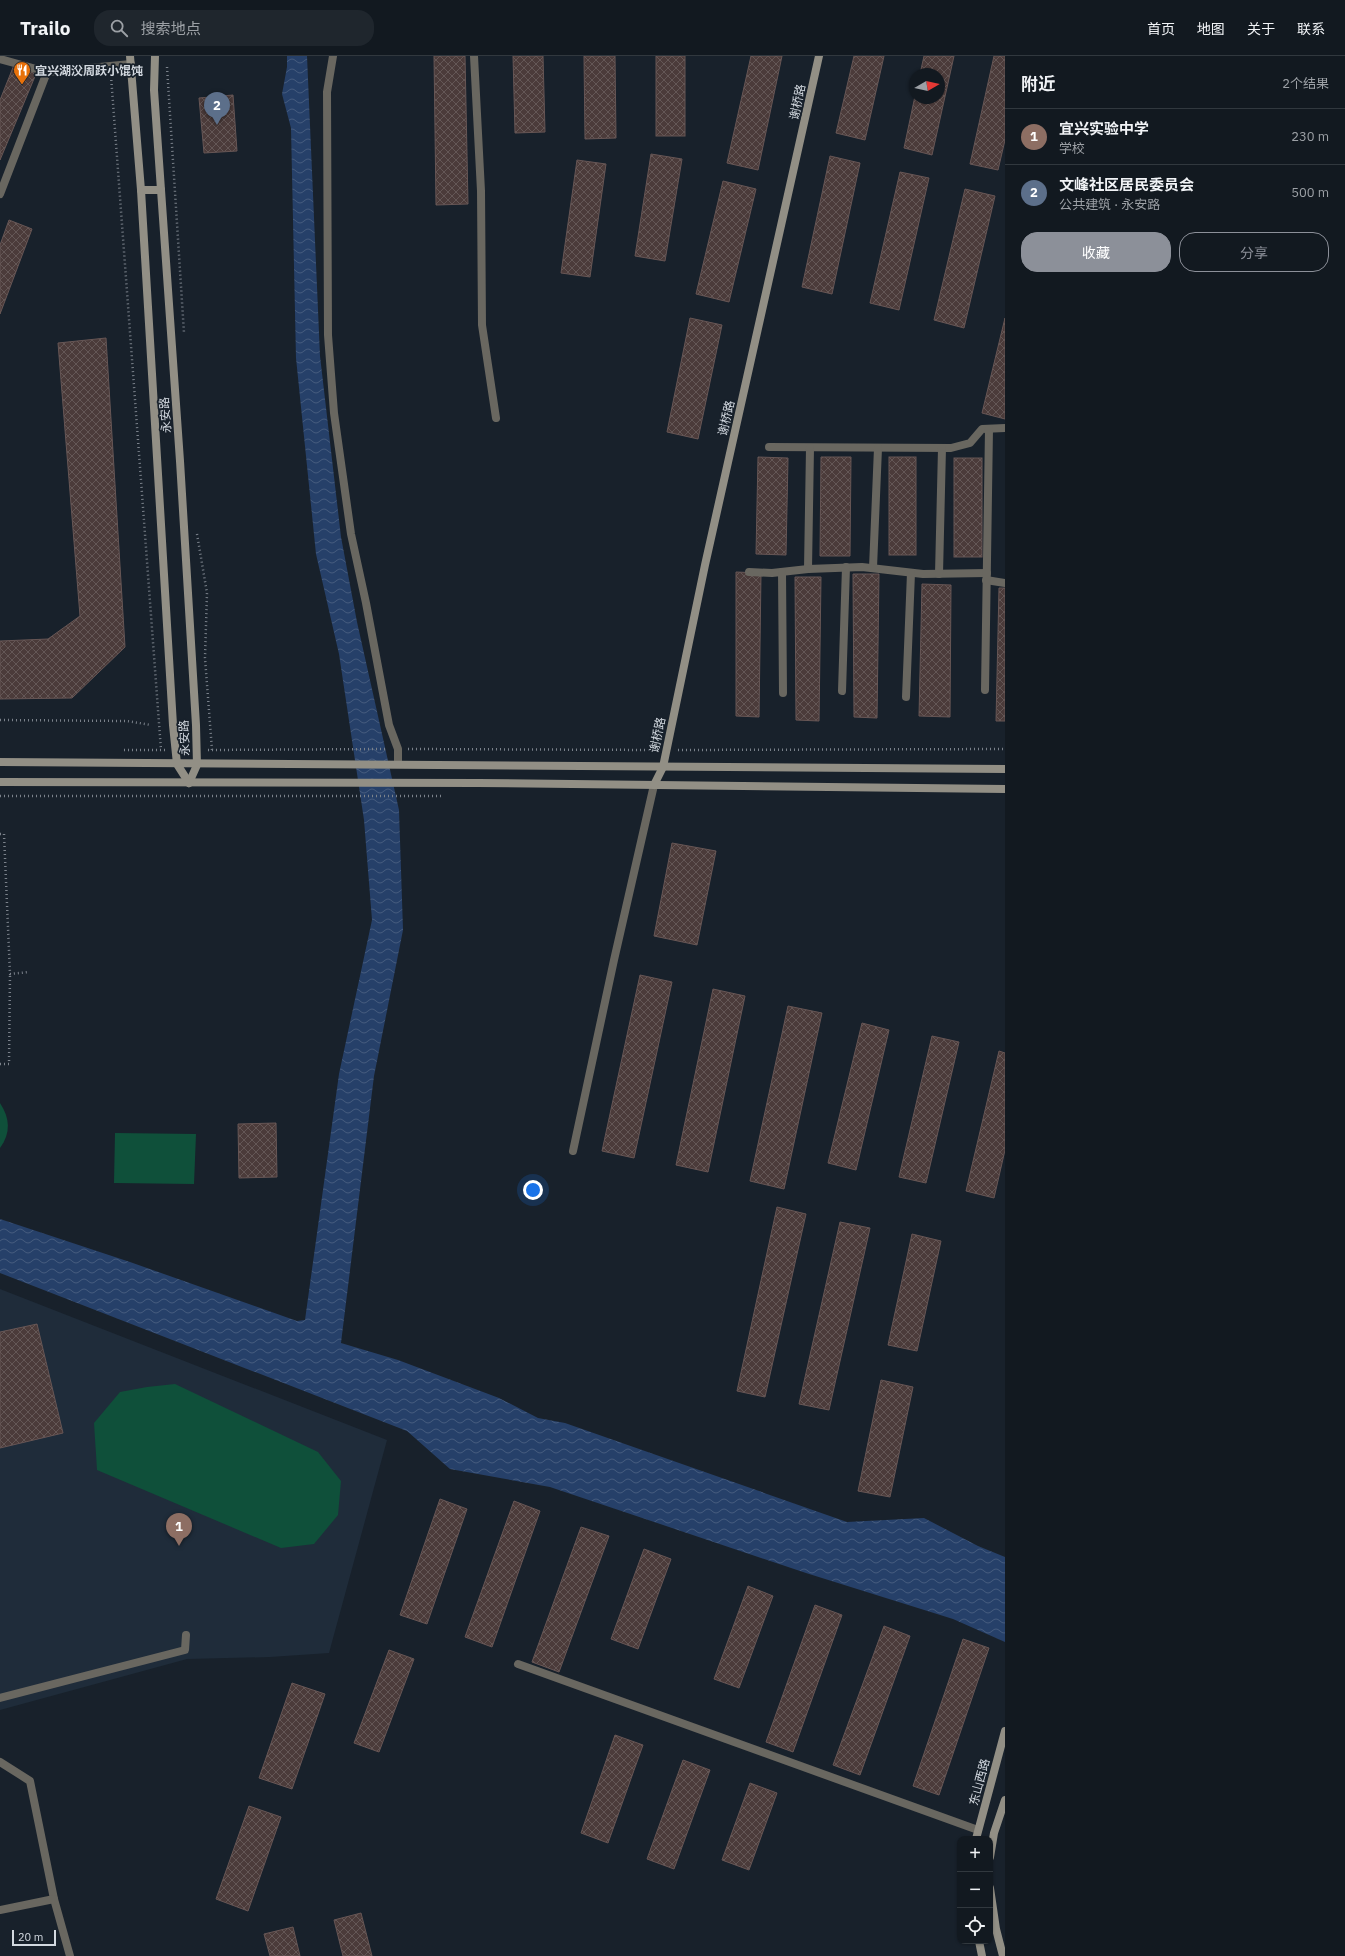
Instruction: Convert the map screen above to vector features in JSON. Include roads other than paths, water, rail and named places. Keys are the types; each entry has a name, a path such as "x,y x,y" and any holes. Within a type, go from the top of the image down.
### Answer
{"main road":[{"name":"永安路","path":"155,56 154,90 181,477 197,765 189,783"},
{"name":"谢桥路","path":"654,785 663,767 705,565 819,56"},
{"name":"永安路","path":"131,60 142,190 175,751 177,764 189,783"},
{"path":"142,190 161,190"},
{"path":"0,762 197,765 398,764 1005,769"},
{"path":"0,782 399,783 1005,789"},
{"name":"东山西路","path":"977,1836 1005,1731"},
{"path":"993,1839 1005,1800"},
{"path":"993,1908 996,1929 1003,1956"},
{"path":"980,1944 982,1956"}],"street":[{"path":"332,56 327,100 328,335 334,413 351,534 366,602 389,725 398,749 398,764"},
{"path":"474,56 481,191 482,325 496,418"},
{"path":"0,59 47,72 110,66 131,60"},
{"path":"0,194 47,72"},
{"path":"769,447 942,448 970,443 982,429 1005,428"},
{"path":"985,690 989,429"},
{"path":"808,569 810,448"},
{"path":"873,568 878,448"},
{"path":"939,574 942,448"},
{"path":"749,572 782,572 846,567 873,568 911,573 987,576 1005,583"},
{"path":"842,691 846,567"},
{"path":"782,572 783,693"},
{"path":"906,697 911,573"},
{"path":"573,1151 614,960 654,785"},
{"path":"1,1695 185,1650 186,1635"},
{"path":"518,1664 978,1830"},
{"path":"0,1762 30,1781 54,1899 70,1956"},
{"path":"0,1910 54,1899"}],"water":[{"path":"287,56 307,56 320,356 341,537 357,622 399,810 403,930 374,1076 341,1343 398,1360 499,1398 538,1418 565,1423 847,1522 924,1518 978,1546 1005,1557 1005,1642 953,1619 806,1573 550,1487 450,1469 407,1431 0,1273 0,1219 130,1262 297,1321 305,1320 339,1074 372,920 364,820 339,654 316,554 296,358 291,128 282,94 287,67"}],"place":[{"name":"宜兴湖㳇周跃小馄饨","path":"22,85"},
{"name":"文峰社区居民委员会","path":"217,125"},
{"name":"宜兴实验中学","path":"179,1546"}]}
